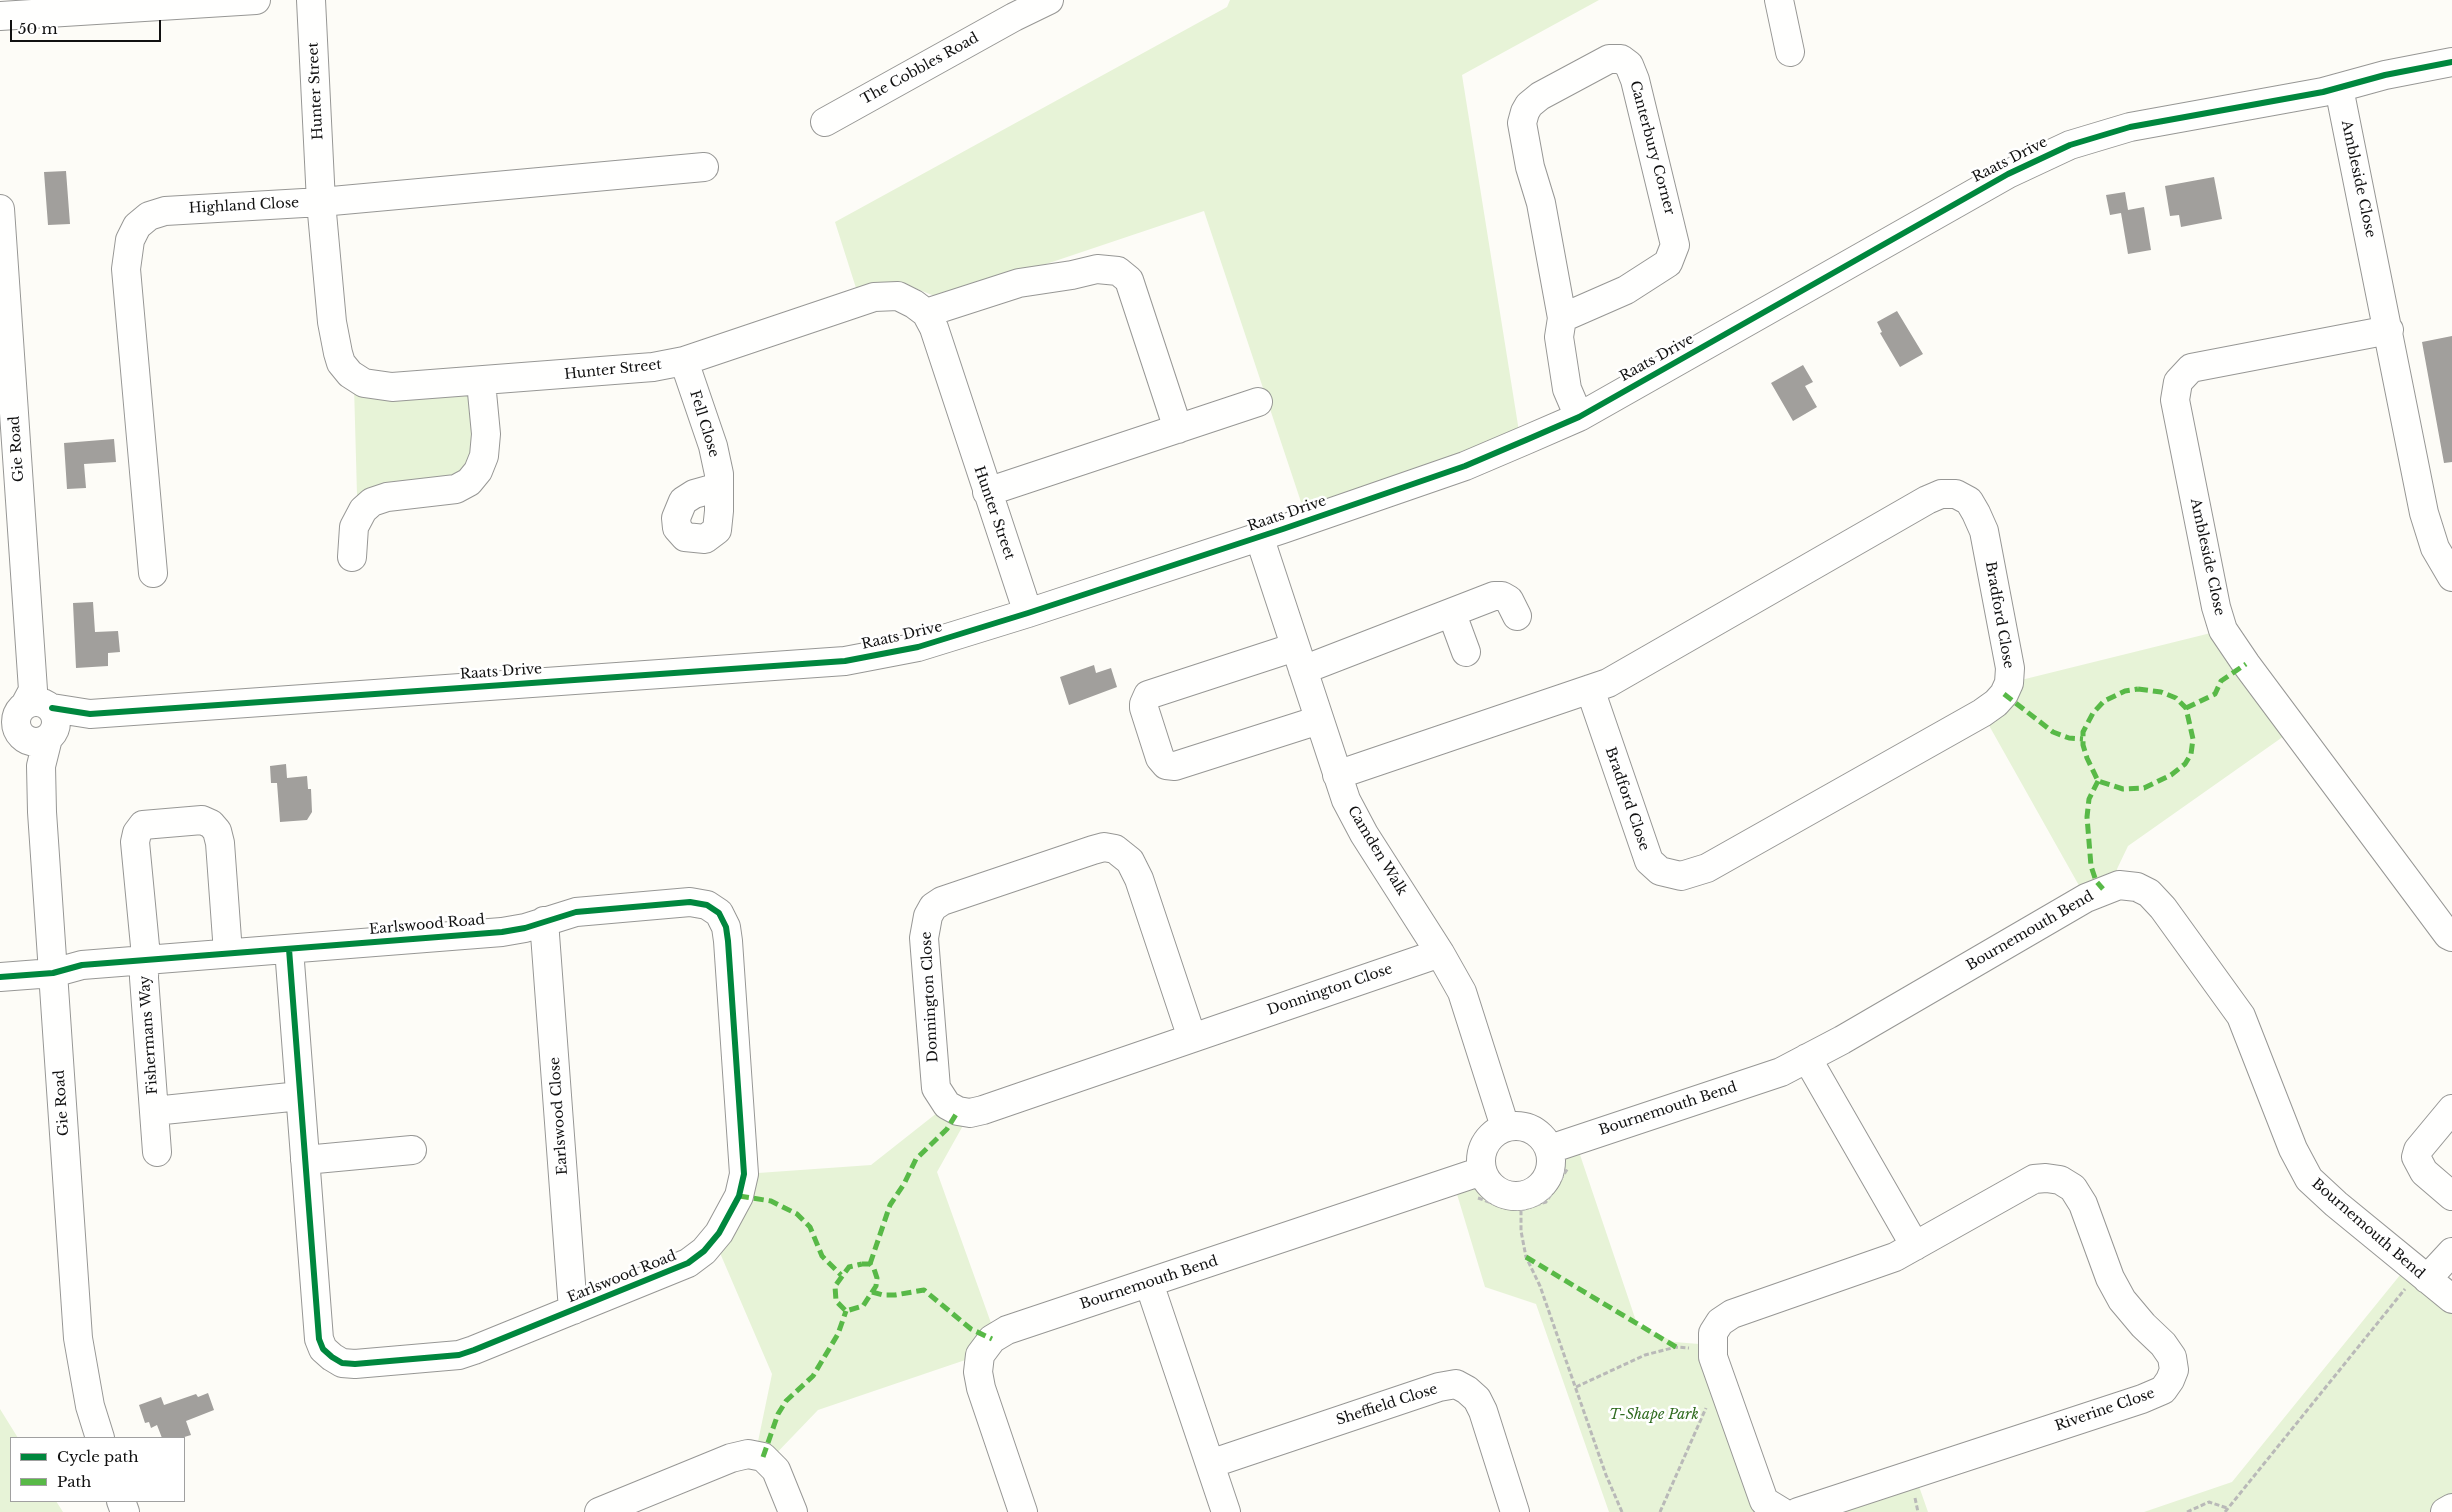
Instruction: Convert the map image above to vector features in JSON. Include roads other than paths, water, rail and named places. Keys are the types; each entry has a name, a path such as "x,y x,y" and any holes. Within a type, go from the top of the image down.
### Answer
{"street":[{"path":"0,16 256,0"},
{"name":"Hunter Street","path":"311,0 321,202 332,322 341,363 350,374 364,383 392,387 481,382 653,367 684,361 874,297 898,296 926,313 934,328 1028,613"},
{"name":"The Cobbles Road","path":"825,122 1010,9 1049,0"},
{"path":"1779,0 1790,52"},
{"name":"Canterbury Corner","path":"1562,318 1626,290 1668,263 1675,245 1635,80 1629,65 1620,59 1610,59 1540,96 1525,112 1522,123 1524,139 1541,203 1562,318 1559,337 1567,389 1579,417"},
{"name":"Raats Drive","path":"29,719 845,661 918,647 1028,613 1465,466 1579,417 2008,174 2042,157 2100,134 2345,86 2385,75 2452,62"},
{"name":"Raats Drive","path":"2345,86 2452,77"},
{"name":"Ambleside Close","path":"2345,86 2424,513 2435,548 2452,578"},
{"name":"Highland Close","path":"153,573 126,269 130,240 137,226 149,216 165,211 321,202 704,167"},
{"name":"Gie Road","path":"0,209 29,719 41,766 78,1338 90,1406 100,1437"},
{"path":"926,313 1018,283 1072,275 1097,269 1118,271 1129,280 1178,429"},
{"name":"Ambleside Close","path":"2389,330 2191,368 2178,382 2175,400 2216,608 2223,630 2242,659 2452,938"},
{"name":"Fell Close","path":"684,361 713,446 719,474 719,487"},
{"path":"352,557 354,527 363,510 372,502 386,497 456,489 469,482 478,471 484,456 486,434 481,382"},
{"path":"987,492 1258,402"},
{"name":"Bradford Close","path":"1337,775 1590,689 1608,683 1927,500 1941,494 1956,494 1969,502 1984,531 2010,668 2009,683 2004,694 1996,703 1982,713 1706,868 1681,876 1660,871 1649,862 1590,689"},
{"name":"Camden Walk","path":"1259,536 1346,800 1364,834 1440,953 1462,992 1504,1127"},
{"path":"1319,720 1175,766 1166,765 1160,758 1144,704 1148,695 1299,659 1452,614 1487,598 1499,595 1509,600 1517,616"},
{"path":"1452,614 1466,652"},
{"name":"Fishermans Way","path":"157,1152 144,978 145,960 135,842 137,833 143,825 202,820 211,824 217,831 220,843 228,953"},
{"name":"Donnington Close","path":"1192,1038 1139,879 1130,861 1115,849 1104,847 1092,850 942,901 933,907 928,916 924,938 934,1074 940,1097 947,1105 958,1111 970,1113 983,1110 1440,953"},
{"name":"Bournemouth Bend","path":"1561,1156 1781,1072 2086,898 2119,885 2137,887 2149,893 2163,908 2241,1016 2261,1062 2293,1149 2309,1179 2336,1204 2451,1296"},
{"name":"Earlswood Road","path":"53,965 82,965 289,948 502,932 525,928 576,912 690,902 708,905 719,913 726,927 728,941 744,1174 739,1196 719,1233 704,1251 688,1263 459,1355 355,1364 342,1363 332,1357 323,1349 318,1340 289,948"},
{"name":"Earlswood Close","path":"544,921 573,1310"},
{"path":"0,962 53,965"},
{"path":"0,977 53,965"},
{"path":"1808,1058 1915,1246"},
{"name":"Fishermans Way","path":"154,1111 300,1096"},
{"path":"2452,1109 2418,1150 2416,1157 2424,1172 2452,1196"},
{"path":"1518,1125 1530,1128 1561,1156 1552,1161 1542,1186 1530,1194 1509,1196 1497,1191 1491,1186 1482,1171 1482,1150 1491,1135 1504,1127 1518,1125"},
{"path":"305,1160 412,1150"},
{"name":"Bournemouth Bend","path":"1023,1512 981,1388 978,1372 980,1355 992,1339 1007,1330 1482,1171"},
{"name":"Riverine Close","path":"1782,1512 1764,1500 1720,1376 1712,1351 1713,1333 1720,1322 1732,1314 1872,1266 1915,1246 2034,1179 2060,1180 2073,1188 2084,1204 2110,1278 2122,1300 2143,1325 2163,1344 2172,1358 2174,1370 2170,1380 2162,1390 2142,1399 1798,1512"},
{"path":"2423,1275 2452,1252"},
{"path":"1149,1283 1226,1512"},
{"name":"Sheffield Close","path":"1210,1464 1456,1384 1467,1390 1476,1399 1483,1411 1515,1512"},
{"path":"605,1511 731,1458 748,1454 763,1457 776,1470 793,1512"},
{"path":"2445,1512 2452,1508"}],"park label":[{"name":"T-Shape Park","path":"1654,1415"}]}
